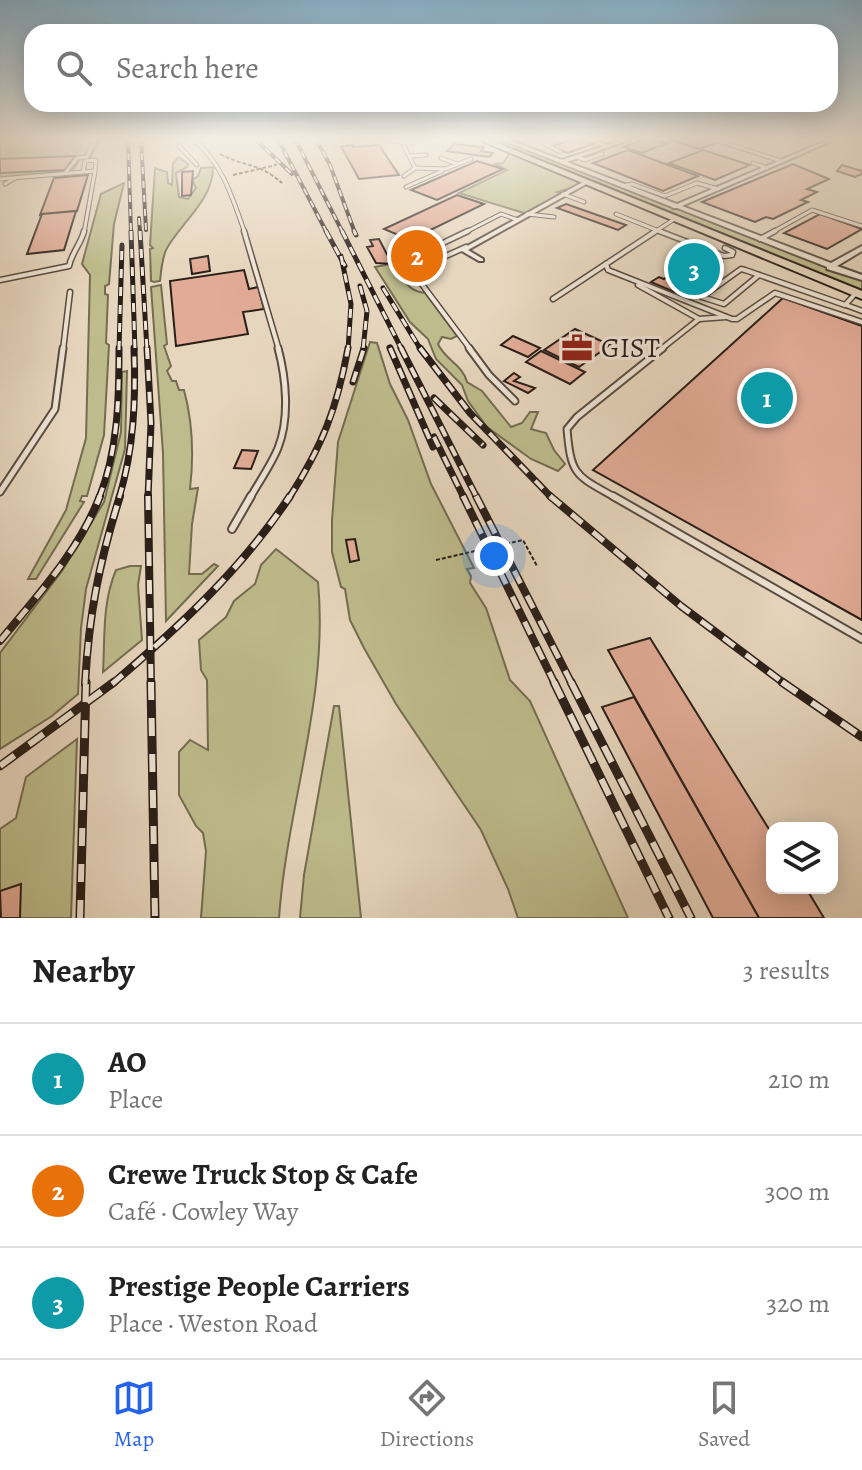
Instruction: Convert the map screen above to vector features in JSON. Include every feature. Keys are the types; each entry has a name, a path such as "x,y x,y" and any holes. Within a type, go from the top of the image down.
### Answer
{"main road":[{"path":"585,183 859,294"}],"street":[{"path":"618,182 675,207 862,278"},
{"path":"675,207 735,182"},
{"path":"481,260 465,253 466,247 585,183"},
{"path":"830,267 861,249"}],"lane":[{"path":"5,184 13,182"},
{"path":"0,280 69,266 73,250 82,241 93,182"},
{"path":"227,182 256,266 285,373 283,430 278,449 232,529"},
{"path":"406,187 417,182"},
{"path":"622,186 630,183 665,196 697,183 718,189"},
{"path":"563,194 584,202"},
{"path":"759,239 812,210 862,226"},
{"path":"445,242 501,214 518,220"},
{"path":"527,214 554,217"},
{"path":"616,214 724,256 732,255 733,252 725,248"},
{"path":"553,299 673,220"},
{"path":"466,247 419,268 415,275 489,375 515,401"},
{"path":"606,264 611,273 726,317 737,319 775,293 862,322"},
{"path":"759,275 724,304 702,297 737,269 759,275 862,311"},
{"path":"630,280 699,319 726,317"},
{"path":"0,492 55,409 70,292"},
{"path":"845,305 859,294"},
{"path":"699,319 577,417 567,429 570,462 583,479 862,639"}],"path":[{"path":"436,560 523,540 537,566"}],"shaded area":[{"path":"154,182 172,185 172,182 177,182 179,197 188,199 196,188 193,182 211,182 202,201 166,250 160,281 154,282 151,281 150,249 153,248 150,245"},
{"path":"482,182 614,182 862,278 862,295 586,183 557,192 563,194 527,214 459,193"},
{"path":"124,183 114,224 109,284 105,286 105,294 108,295 106,343 109,345 104,435 87,496 82,496 80,501 84,502 36,579 28,579 66,510 86,438 90,275 82,264 101,194"},
{"path":"395,263 406,282 413,289 425,293 457,336 451,339 442,337 438,344 462,371 467,382 482,391 511,427 522,423 530,412 538,412 531,429 546,433 565,464 558,471 531,459 487,427 468,401 462,385 436,359 428,339 410,322 375,267"},
{"path":"161,285 167,344 164,346 171,366 167,371 179,390 184,390 192,439 190,489 198,488 189,574 202,574 214,564 218,566 166,621 163,453 151,287"},
{"path":"370,342 377,343 390,384 408,420 431,484 474,568 467,569 471,576 470,583 486,608 510,680 530,701 628,918 518,918 481,830 396,704 350,620 345,589 341,587 332,552 332,520 338,442"},
{"path":"127,371 125,449 86,589 78,694 52,716 0,749 0,653 62,571 104,502 121,432 122,372"},
{"path":"276,549 318,582 320,625 313,709 283,876 279,918 201,918 206,851 203,833 179,795 179,752 190,740 208,750 207,680 201,670 199,640 226,617 234,601 255,584 261,565"},
{"path":"141,566 138,585 142,640 103,672 108,595 116,570"},
{"path":"334,706 339,706 361,918 300,918 304,875"},
{"path":"77,739 71,918 0,918 0,829 16,818 26,777"}],"building":[{"path":"53,182 86,182 77,211 40,215"},
{"path":"182,182 192,182 191,195 182,196"},
{"path":"430,182 476,182 437,200 411,190"},
{"path":"640,182 684,182 663,191"},
{"path":"750,182 823,182 807,189 817,192 801,200 808,202 773,219 766,217 755,222 702,202"},
{"path":"457,195 484,204 410,240 384,229"},
{"path":"566,204 626,225 618,230 557,208"},
{"path":"76,211 64,250 27,254 42,214"},
{"path":"820,214 862,229 827,249 784,233"},
{"path":"379,239 392,264 376,263 367,247 373,246 370,240"},
{"path":"699,254 722,262 679,294 651,282 659,277 664,279"},
{"path":"208,256 210,271 192,274 190,259"},
{"path":"244,270 249,289 258,287 264,309 243,312 248,334 176,346 170,281"},
{"path":"783,298 862,326 862,620 593,470"},
{"name":"GIST","path":"575,329 610,345 579,367 544,350"},
{"path":"513,336 540,348 528,357 501,345"},
{"path":"541,351 585,372 570,384 526,362"},
{"path":"514,373 520,377 514,381 535,388 528,393 504,381"},
{"path":"242,450 258,451 251,469 234,468"},
{"path":"355,539 359,560 350,562 346,540"},
{"path":"650,638 766,824 766,894 810,894 824,918 759,918 608,650"},
{"path":"634,697 759,918 713,918 602,707"},
{"path":"21,884 20,918 1,918 0,891"}],"railway":[{"path":"129,182 131,233"},
{"path":"143,182 146,230"},
{"path":"300,182 327,233"},
{"path":"317,182 343,233"},
{"path":"336,182 355,233"},
{"path":"139,218 140,233"},
{"path":"131,231 135,350"},
{"path":"140,231 147,350"},
{"path":"326,231 342,260"},
{"path":"342,231 402,350"},
{"path":"119,350 122,245"},
{"path":"341,256 342,260"},
{"path":"342,260 345,266"},
{"path":"342,260 351,304 348,350"},
{"path":"360,286 367,311 363,350"},
{"path":"383,288 421,350"},
{"path":"99,498 114,443 119,348"},
{"path":"119,498 133,424 134,348"},
{"path":"147,348 151,423 148,497"},
{"path":"289,498 327,426 348,348"},
{"path":"353,382 364,348"},
{"path":"390,348 433,447"},
{"path":"401,348 477,498"},
{"path":"420,348 470,413 550,496"},
{"path":"434,398 483,445"},
{"path":"434,437 464,498"},
{"path":"0,641 69,554 100,496"},
{"path":"85,684 96,589 120,496"},
{"path":"150,650 230,573 290,496"},
{"path":"463,496 555,684"},
{"path":"476,496 572,684"},
{"path":"550,496 681,606 785,684"},
{"path":"148,497 150,650"},
{"path":"112,684 150,650"},
{"path":"150,650 151,684"},
{"path":"85,703 86,682"},
{"path":"85,703 114,682"},
{"path":"151,682 155,918"},
{"path":"554,682 669,918"},
{"path":"571,682 691,918"},
{"path":"782,682 862,737"},
{"path":"0,766 85,703"},
{"path":"80,918 85,703"}],"place":[{"name":"Crewe Truck Stop & Cafe","path":"417,256"},
{"name":"Prestige People Carriers","path":"694,269"},
{"name":"GIST","path":"577,348"},
{"name":"AO","path":"767,398"}]}
